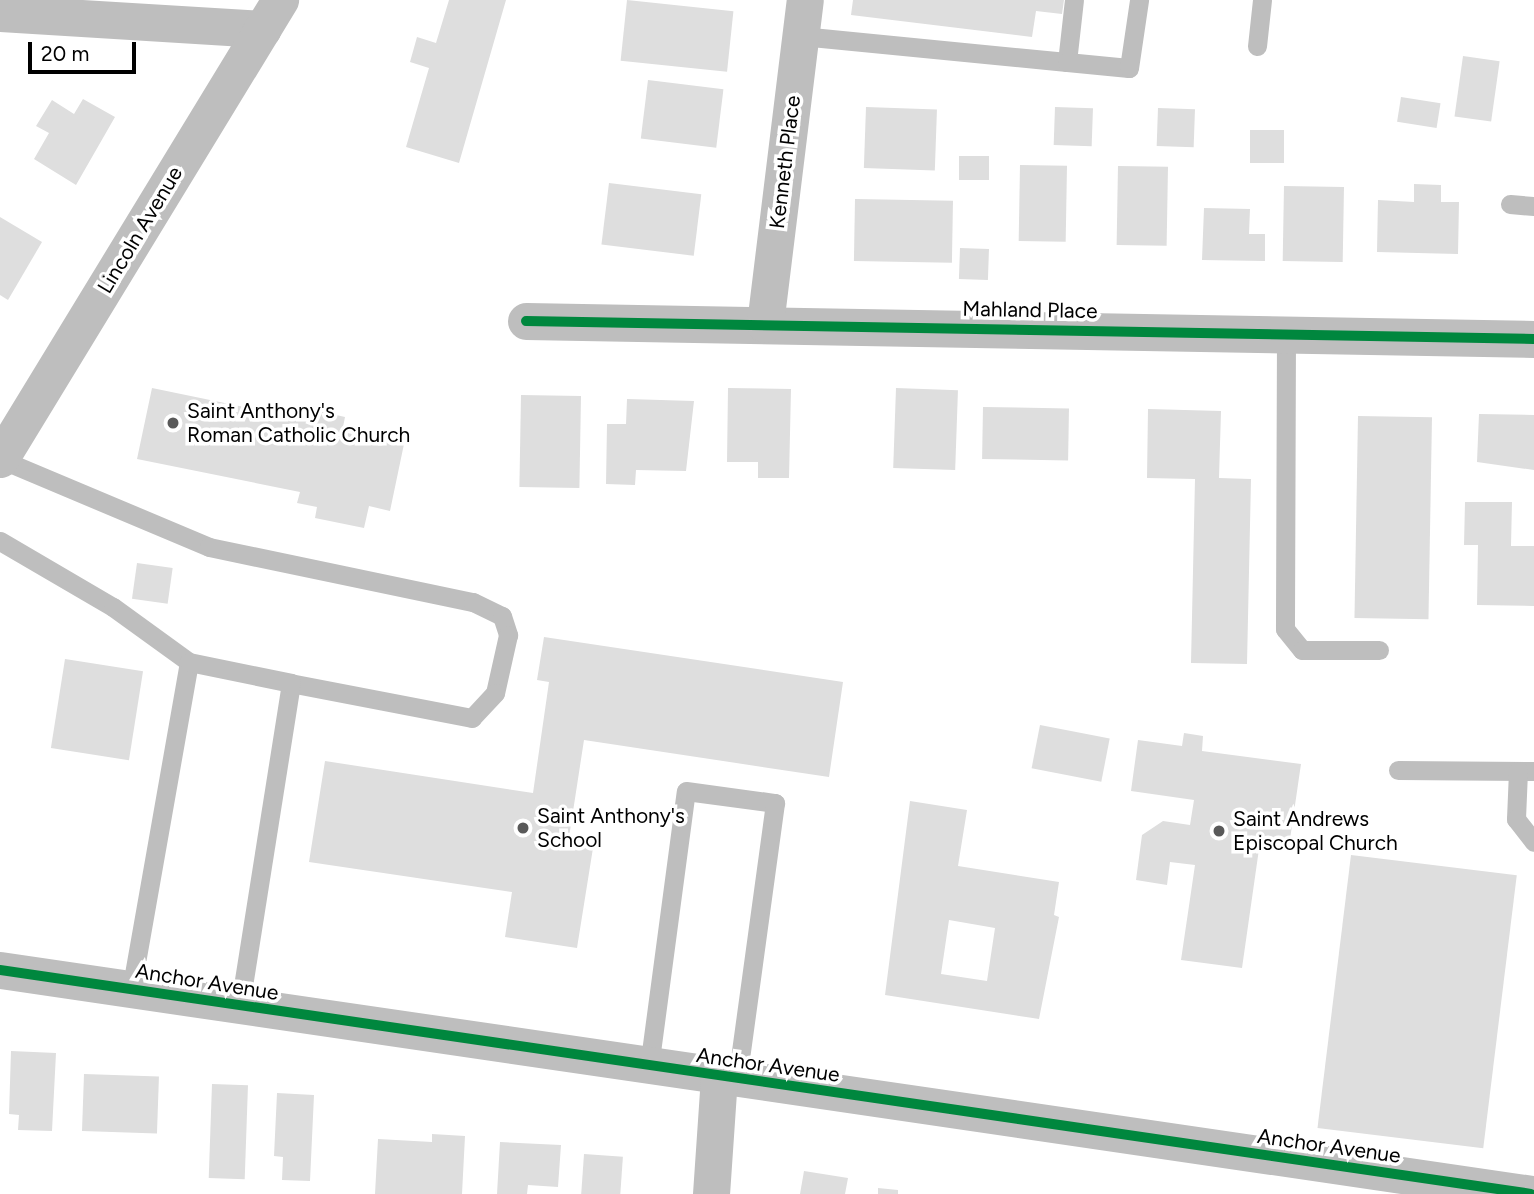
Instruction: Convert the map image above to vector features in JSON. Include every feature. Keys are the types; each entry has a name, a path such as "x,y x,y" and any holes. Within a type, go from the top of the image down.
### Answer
{"street":[{"name":"Kenneth Place","path":"765,324 805,0"},
{"path":"0,13 272,15"},
{"name":"Lincoln Avenue","path":"0,459 272,15"},
{"name":"Mahland Place","path":"526,321 1534,339"},
{"name":"Anchor Avenue","path":"0,970 728,1079 1531,1194"},
{"path":"712,1194 728,1079"}],"lane":[{"path":"1067,62 1074,0"},
{"path":"801,36 1129,68 1139,0"},
{"path":"1257,46 1262,0"},
{"path":"1510,204 1534,206"},
{"path":"1286,334 1285,629 1302,650 1379,650"},
{"path":"0,459 209,547 473,602 502,616 508,635 495,693 472,718 189,662 113,607 0,541"},
{"path":"131,990 189,662"},
{"path":"240,1006 291,683"},
{"path":"1398,770 1526,771 1516,819 1534,842"},
{"path":"649,1067 686,791 775,803 728,1079"}],"building":[{"path":"449,0 506,0 459,163 406,147 429,68 410,62 417,37 436,43"},
{"path":"627,0 733,11 727,72 621,61"},
{"path":"853,0 1064,0 1062,14 1036,11 1032,37 851,15"},
{"path":"1463,56 1500,61 1491,122 1455,116"},
{"path":"648,80 723,89 716,148 641,139"},
{"path":"1401,97 1441,103 1437,128 1397,122"},
{"path":"83,99 115,117 76,185 34,159 49,133 36,126 52,100 74,114"},
{"path":"866,107 937,109 935,170 864,168"},
{"path":"1055,107 1093,108 1092,146 1054,145"},
{"path":"1158,108 1195,109 1194,147 1157,146"},
{"path":"1250,130 1284,130 1284,163 1250,163"},
{"path":"959,156 989,156 989,180 959,180"},
{"path":"1020,165 1067,166 1066,242 1019,241"},
{"path":"1118,166 1168,167 1167,246 1117,245"},
{"path":"609,183 701,194 694,256 601,245"},
{"path":"1414,184 1441,185 1441,202 1459,202 1458,254 1377,252 1378,200 1414,202"},
{"path":"1284,186 1344,187 1343,262 1283,261"},
{"path":"855,199 953,201 952,263 854,261"},
{"path":"1204,208 1250,209 1249,234 1265,234 1265,261 1202,260"},
{"path":"0,217 42,242 8,300 0,295"},
{"path":"960,248 989,249 988,280 959,279"},
{"path":"152,388 312,421 314,410 345,417 342,432 404,444 390,511 369,506 364,528 315,518 317,507 297,503 300,492 137,459"},
{"path":"728,388 791,389 789,478 758,478 758,462 727,462"},
{"path":"896,388 958,390 955,470 893,468"},
{"path":"521,395 581,396 579,488 519,487"},
{"path":"627,399 694,401 686,471 636,470 635,485 606,484 607,424 626,424"},
{"path":"983,407 1069,409 1068,460 982,459"},
{"path":"1148,409 1221,411 1219,478 1251,479 1247,664 1191,663 1195,479 1147,478"},
{"path":"1479,414 1534,415 1534,470 1477,462"},
{"path":"1358,416 1432,417 1428,619 1354,618"},
{"path":"1465,502 1512,502 1511,546 1534,546 1534,606 1477,605 1478,545 1464,545"},
{"path":"137,563 173,568 168,604 132,599"},
{"path":"544,637 843,682 829,777 584,740 568,844 593,848 577,948 505,937 512,892 309,862 325,761 533,793 549,682 537,680"},
{"path":"65,659 143,671 129,760 51,748"},
{"path":"1040,725 1110,739 1101,782 1032,768"},
{"path":"1184,733 1203,736 1202,751 1301,764 1289,846 1260,842 1242,968 1181,960 1195,865 1170,862 1167,885 1136,880 1142,835 1163,821 1190,825 1194,800 1131,791 1138,740 1182,746"},
{"path":"910,801 967,810 958,866 1059,882 1054,915 1059,917 1039,1019 885,995","holes":["949,920 995,928 987,981 941,974"]},
{"path":"1351,855 1517,875 1483,1148 1317,1128"},
{"path":"11,1051 56,1053 52,1131 18,1130 19,1115 9,1114"},
{"path":"84,1074 159,1077 157,1134 82,1131"},
{"path":"212,1084 248,1085 245,1179 209,1178"},
{"path":"277,1093 314,1095 310,1181 282,1180 283,1157 274,1156"},
{"path":"432,1134 465,1136 462,1194 375,1194 378,1139 432,1142"},
{"path":"500,1142 561,1145 558,1187 528,1185 527,1194 497,1194"},
{"path":"584,1154 623,1157 620,1194 581,1194"},
{"path":"804,1171 848,1178 845,1194 800,1194"},
{"path":"878,1188 898,1190 898,1194 878,1194"}],"cycle path":[{"path":"526,321 1534,339"},
{"path":"0,970 1531,1194"}],"place":[{"name":"Saint Anthony's Roman Catholic Church","path":"173,423"},
{"name":"Saint Anthony's School","path":"523,828"},
{"name":"Saint Andrews Episcopal Church","path":"1219,831"}]}
